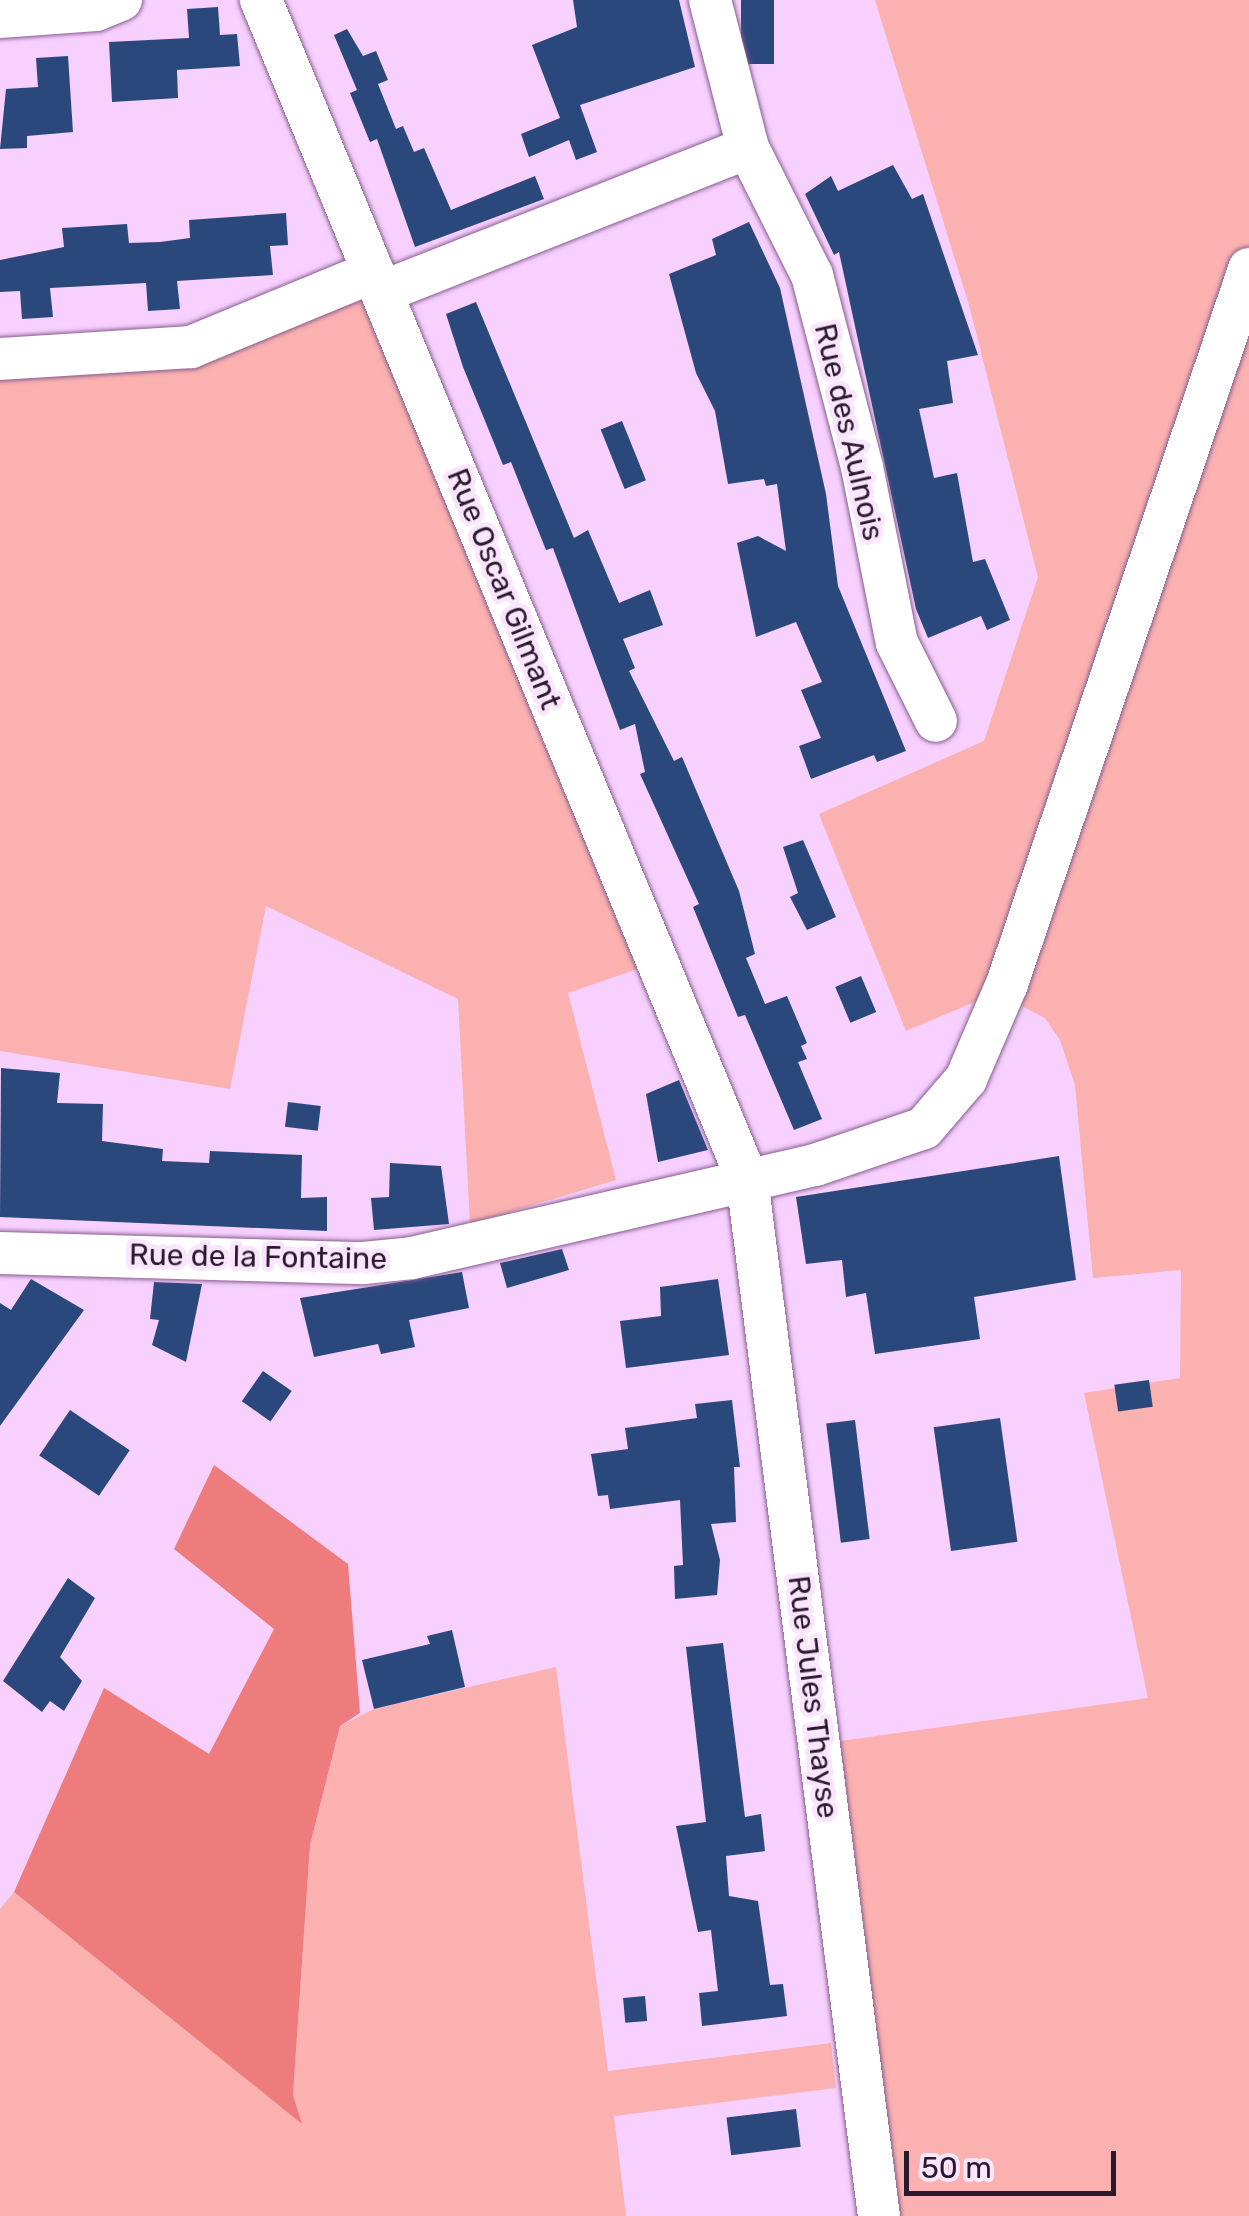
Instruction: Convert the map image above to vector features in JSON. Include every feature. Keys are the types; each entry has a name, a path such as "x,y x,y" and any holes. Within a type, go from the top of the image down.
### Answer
{"street":[{"path":"0,16 96,10 120,0"},
{"name":"Rue Oscar Gilmant","path":"261,0 747,1179"},
{"name":"Rue des Aulnois","path":"710,0 748,148 812,275 862,466 898,643 936,721"},
{"path":"0,359 191,347 748,148"},
{"name":"Rue de la Fontaine","path":"0,1254 364,1263 747,1179 904,1138 944,1110 966,1079 1007,984 1249,269"},
{"name":"Rue Jules Thayse","path":"747,1179 879,2216"}],"shaded area":[{"path":"875,0 1249,0 1249,2216 891,2216 833,1742 1148,1698 1084,1393 1180,1378 1181,1270 1093,1278 1075,1085 1060,1040 1045,1018 996,993 906,1031 819,814 984,741 1038,577 969,305"},
{"path":"362,296 640,968 568,993 616,1180 470,1224 458,999 266,906 230,1089 0,1051 0,373"},
{"path":"214,1465 348,1564 360,1713 340,1726 310,1845 293,2095 302,2124 14,1892 104,1688 209,1754 274,1629 174,1549"},
{"path":"556,1667 608,2071 831,2043 836,2088 614,2116 626,2216 0,2216 0,1909 14,1892 300,2122 293,2095 310,1845 340,1726 374,1709"}],"building":[{"path":"573,0 679,0 695,67 580,105 597,152 576,160 569,140 529,157 521,134 560,118 532,45 577,27"},
{"path":"741,0 774,0 774,64 741,64"},
{"path":"218,7 220,35 237,34 240,66 177,70 178,98 112,102 109,42 189,38 187,9"},
{"path":"347,29 363,56 376,51 388,80 378,84 396,129 403,126 414,152 424,148 451,210 535,176 544,199 415,247 377,139 370,142 350,93 357,90 334,35"},
{"path":"68,56 73,132 27,136 27,148 0,149 6,89 38,87 36,58"},
{"path":"893,165 912,199 923,194 978,355 947,361 953,403 919,409 934,478 957,473 973,562 985,559 1010,620 987,630 981,616 928,638 916,609 839,252 834,255 805,194 831,176 838,191"},
{"path":"286,213 288,245 270,246 273,275 177,281 180,309 148,311 146,283 50,288 53,317 22,319 20,291 0,292 0,260 64,247 62,228 127,224 129,243 160,242 190,238 189,220"},
{"path":"749,222 780,288 826,494 838,586 906,751 877,762 874,755 811,779 799,746 821,738 801,690 822,682 796,622 756,637 737,543 758,536 786,551 777,484 766,486 764,479 728,484 715,411 696,373 669,274 716,255 712,239"},
{"path":"476,302 574,538 588,530 619,603 650,590 663,625 623,639 635,668 629,671 674,761 682,757 739,891 755,954 746,958 765,1004 787,996 807,1043 801,1046 807,1059 798,1062 822,1119 794,1130 745,1015 738,1017 693,907 699,904 640,774 645,772 635,724 620,730 553,548 546,550 511,462 503,465 446,314"},
{"path":"622,421 646,480 625,489 601,430"},
{"path":"803,840 836,917 807,930 790,897 798,893 783,847"},
{"path":"861,976 876,1012 850,1023 835,987"},
{"path":"1,1068 60,1073 57,1103 103,1104 102,1141 163,1149 162,1161 209,1163 210,1151 302,1155 301,1198 327,1197 327,1231 0,1217"},
{"path":"679,1080 708,1150 658,1162 646,1094"},
{"path":"288,1102 321,1106 318,1131 285,1127"},
{"path":"1059,1156 1076,1280 974,1297 980,1339 875,1354 866,1293 846,1297 842,1260 806,1264 796,1197"},
{"path":"390,1163 441,1166 449,1224 374,1230 371,1198 389,1197"},
{"path":"562,1249 569,1270 507,1288 500,1263"},
{"path":"462,1272 469,1308 409,1320 415,1347 381,1354 378,1344 314,1357 300,1298"},
{"path":"31,1279 84,1310 0,1426 0,1303 11,1310"},
{"path":"718,1279 729,1355 626,1368 620,1321 661,1316 660,1287"},
{"path":"154,1282 202,1284 186,1362 152,1345 159,1320 150,1319"},
{"path":"263,1371 292,1391 270,1421 242,1401"},
{"path":"1149,1380 1153,1407 1118,1412 1114,1385"},
{"path":"732,1400 740,1467 734,1467 736,1522 711,1524 720,1560 717,1595 675,1599 674,1566 683,1565 680,1500 610,1509 608,1495 598,1496 591,1454 628,1449 625,1428 697,1418 695,1404"},
{"path":"70,1410 130,1450 99,1496 39,1456"},
{"path":"1000,1418 1017,1542 951,1551 934,1427"},
{"path":"855,1420 870,1539 841,1543 826,1424"},
{"path":"68,1578 95,1598 60,1657 82,1681 64,1711 50,1701 42,1712 3,1681"},
{"path":"452,1630 465,1687 374,1709 362,1660 430,1644 427,1636"},
{"path":"723,1643 745,1817 761,1814 765,1851 726,1856 729,1896 758,1901 770,1985 783,1984 787,2016 702,2026 699,1993 718,1991 711,1930 698,1932 676,1826 706,1822 686,1647"},
{"path":"645,1996 647,2021 625,2023 623,1998"},
{"path":"796,2109 801,2147 731,2155 727,2118"}]}
